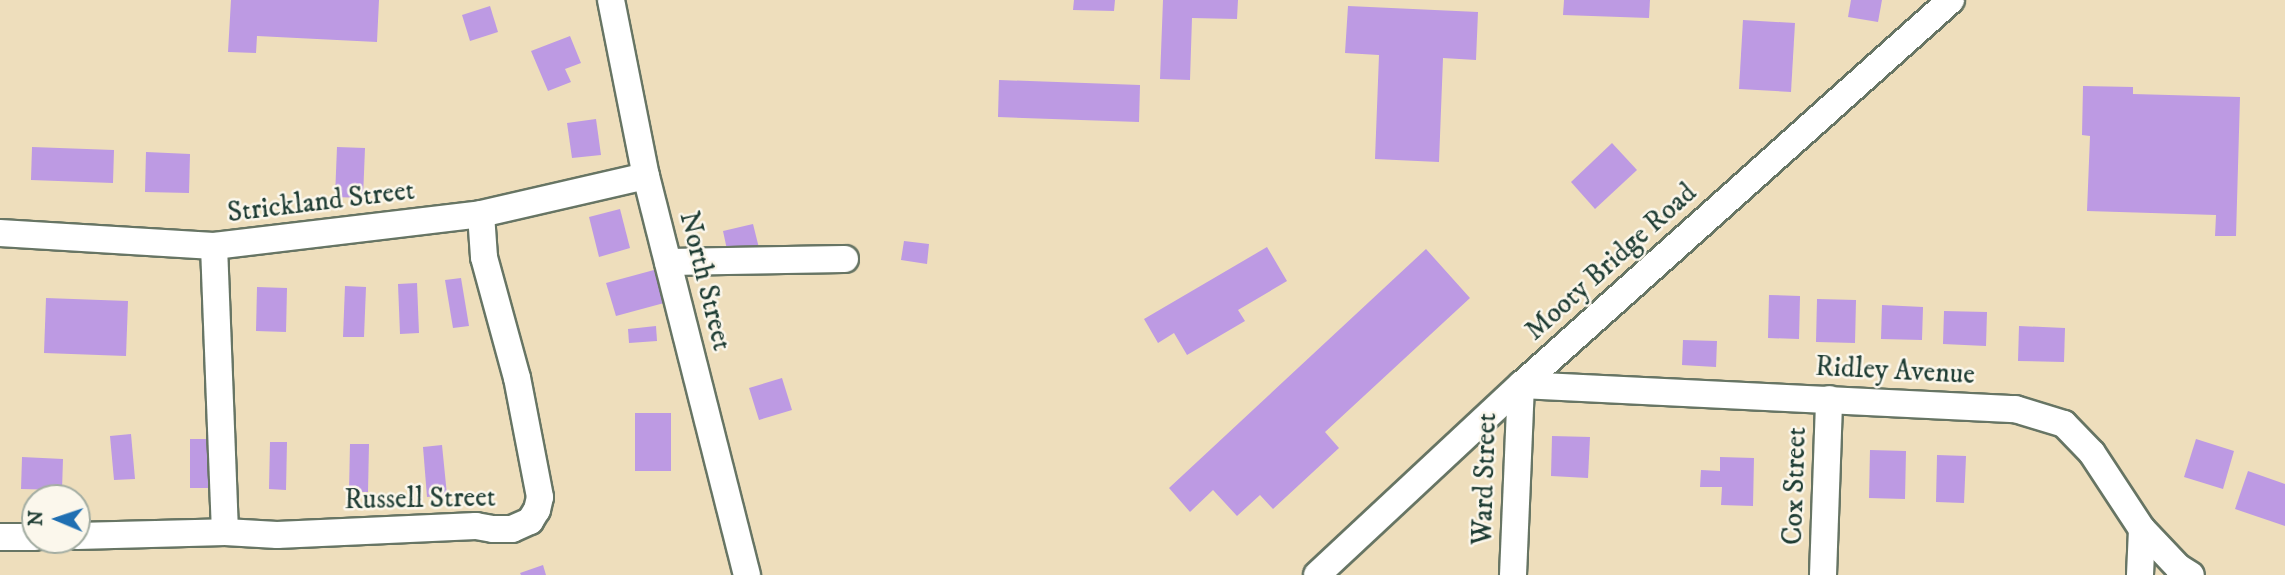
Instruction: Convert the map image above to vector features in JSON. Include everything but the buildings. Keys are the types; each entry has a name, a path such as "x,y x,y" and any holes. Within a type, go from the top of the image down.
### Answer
{"street":[{"name":"North Street","path":"611,0 646,176 747,575"},
{"name":"Mooty Bridge Road","path":"1317,575 1521,385 1951,0"},
{"name":"Strickland Street","path":"0,233 214,246 481,214 646,176"},
{"name":"Russell Street","path":"91,536 225,532 277,535 476,526 512,529 530,521 540,497 517,378 484,257 481,214"},
{"path":"214,246 225,532"},
{"path":"668,262 845,259"},
{"name":"Ridley Avenue","path":"1521,385 2015,409 2064,424 2092,453 2141,529 2178,566 2191,575"},
{"name":"Ward Street","path":"1513,575 1521,385"},
{"name":"Cox Street","path":"1823,575 1829,399"},
{"path":"2140,575 2141,529"},
{"path":"0,537 21,537"}]}
